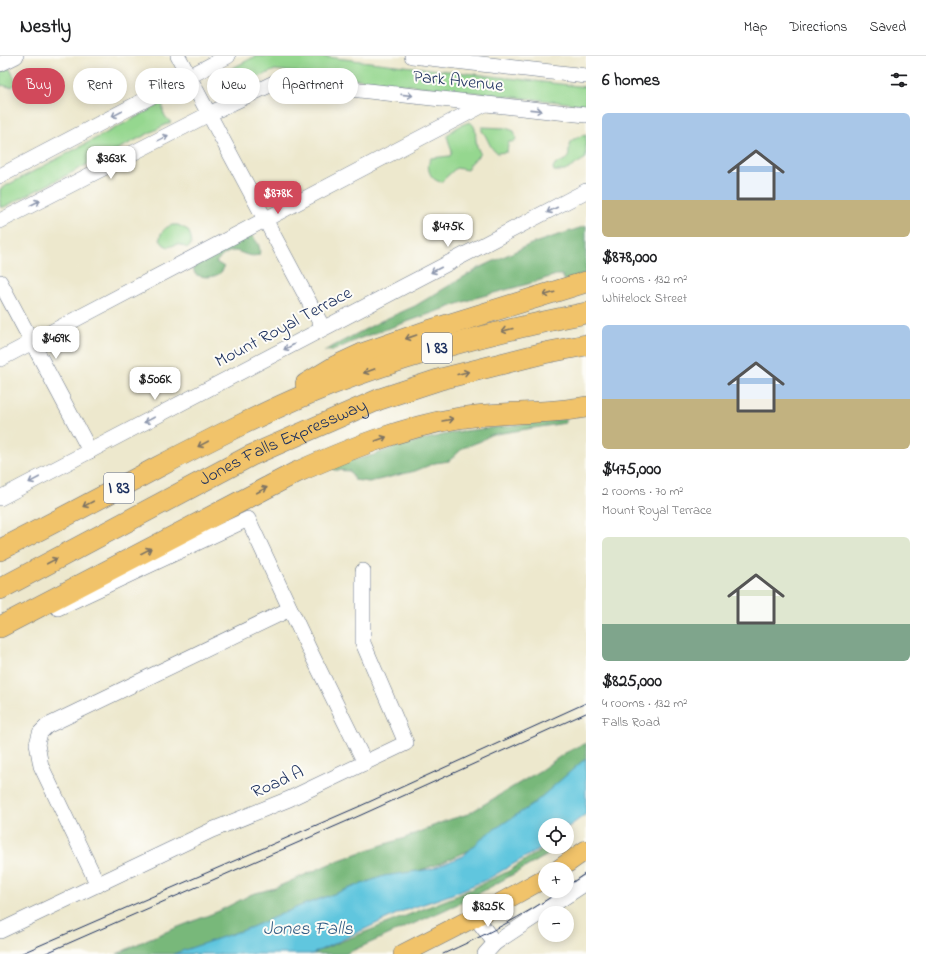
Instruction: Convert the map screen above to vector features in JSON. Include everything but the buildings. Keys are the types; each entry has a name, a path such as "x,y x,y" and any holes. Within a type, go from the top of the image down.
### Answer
{"highway":[{"path":"238,426 336,366 362,354 428,331 586,282"},
{"name":"Jones Falls Expressway","path":"0,550 238,426 310,393 372,369 432,349 533,324 586,313"},
{"name":"Jones Falls Expressway","path":"0,592 9,584 250,456 380,399 441,379 544,353 586,345"},
{"path":"482,416 586,398"},
{"path":"0,627 295,473 333,457 414,428 460,418 586,408"}],"main road":[{"path":"570,862 586,850"},
{"path":"403,954 475,917 538,882"}],"street":[{"path":"0,64 16,56"},
{"path":"178,56 184,68"},
{"path":"199,70 228,56"},
{"name":"Park Avenue","path":"412,56 586,76"},
{"name":"Park Avenue","path":"0,221 209,114 278,81 586,115"},
{"path":"199,96 323,328"},
{"path":"0,176 135,104"},
{"path":"0,359 485,104"},
{"name":"Mount Royal Terrace","path":"0,498 586,191"},
{"path":"0,282 90,451"},
{"path":"0,636 248,518 364,763"},
{"name":"Road A","path":"0,931 212,830 289,800 406,743 363,643 363,571"},
{"path":"98,884 41,766 37,744 40,733 47,726 290,609"},
{"path":"485,954 495,943 586,883"},
{"path":"475,917 495,943"}],"green space":[{"path":"256,56 318,56 586,87 586,105 358,79 358,68 268,68 268,73 260,77 260,68 233,68"},
{"path":"0,65 10,69 12,73 12,86 1,85 0,87"},
{"path":"163,104 164,114 171,122 4,207 0,207 0,189"},
{"path":"470,122 475,128 476,144 480,153 467,170 456,168 441,182 437,181 431,176 430,173 428,165 431,158 450,156 452,152 447,136 457,128"},
{"path":"482,127 506,128 514,131 516,139 514,142 509,142 507,152 497,153 490,145 482,131"},
{"path":"586,135 586,158 565,171 554,171 553,168 555,164 562,162 568,157 572,140"},
{"path":"173,225 178,225 188,230 191,237 191,244 188,248 179,244 169,247 164,245 160,240 164,230"},
{"path":"586,226 586,273 565,281 562,275 556,275 475,298 358,339 335,350 324,351 381,321 415,306 477,269 531,244"},
{"path":"251,235 257,241 259,246 259,255 253,256 234,251 229,252 223,255 216,262 224,267 222,271 216,275 203,277 195,274 193,267 195,263"},
{"path":"565,419 567,421 565,423 490,435 481,441 463,448 449,461 435,463 415,471 369,482 354,480 350,471 334,470 332,468 340,463 374,455 397,446 456,432"},
{"path":"586,743 586,769 497,838 441,863 381,884 200,954 117,954 148,939 219,911 252,894 275,888 334,862 405,838 445,821 468,814 541,770 565,753"},
{"path":"538,852 538,854 549,854 467,900 345,954 310,954 461,894 509,871"}],"water":[{"name":"Jones Falls","path":"586,758 586,814 574,823 574,818 538,818 538,849 488,879 450,895 403,911 312,954 173,954 252,927 300,906 384,876 431,869 463,856 487,834 532,805"}],"tram line":[{"path":"20,954 358,807 586,703"},
{"path":"44,954 361,815 586,713"},
{"path":"574,881 586,873"},
{"path":"443,954 503,925 549,898"}]}
